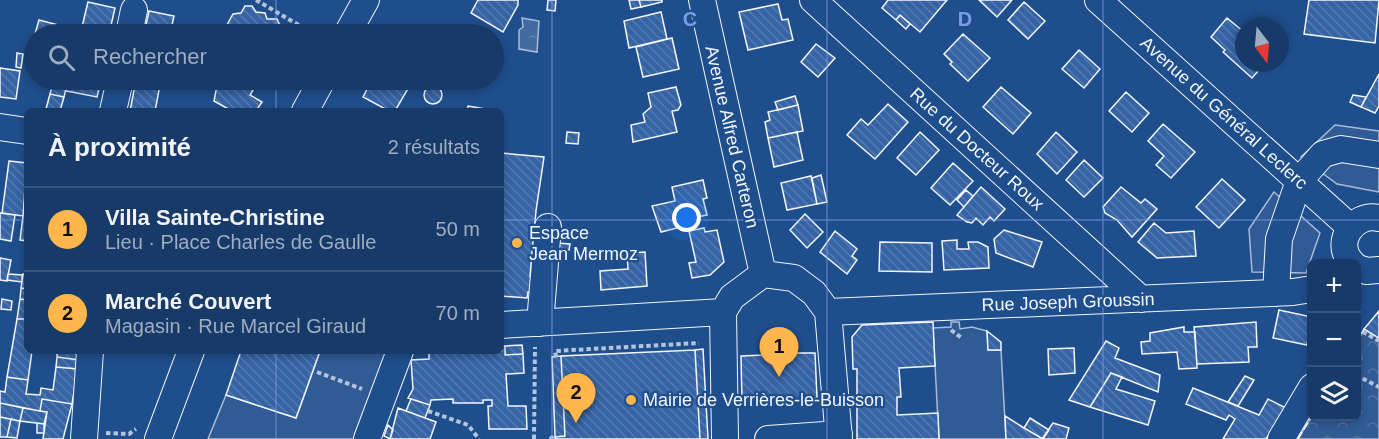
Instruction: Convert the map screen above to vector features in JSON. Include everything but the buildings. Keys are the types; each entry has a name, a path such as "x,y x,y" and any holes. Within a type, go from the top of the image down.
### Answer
{"street":[{"path":"353,24 366,0"},
{"name":"Avenue Alfred Carteron","path":"702,0 763,274"},
{"name":"Rue du Docteur Roux","path":"813,0 1141,299"},
{"name":"Avenue du Général Leclerc","path":"1098,0 1299,180 1355,259"},
{"path":"114,108 118,90"},
{"path":"307,108 317,90"},
{"path":"0,127 24,130"},
{"path":"1276,293 1279,239 1299,180 1323,154 1341,149 1379,155"},
{"path":"1360,259 1365,218 1379,218"},
{"path":"538,324 548,227"},
{"path":"725,439 723,312 732,297 763,274 794,278 814,293 828,312 839,436 768,439"},
{"name":"Rue Joseph Groussin","path":"828,312 1276,293 1307,288"},
{"path":"504,325 723,312"},
{"path":"84,438 90,354"},
{"path":"150,431 189,354"},
{"path":"367,439 399,354"},
{"path":"1281,439 1307,394"}],"path":[{"path":"256,0 297,24"},
{"path":"534,439 538,324"},
{"path":"1361,331 1379,341"},
{"path":"556,357 555,351 699,341 699,349"},
{"path":"317,372 383,396"},
{"path":"1361,378 1379,387"},
{"path":"428,411 468,425 480,439"},
{"path":"84,438 99,431 129,434 150,431"},
{"path":"550,439 555,435"}],"green space":[{"path":"1364,329 1379,338 1379,439 1298,439 1309,421 1361,421 1361,335"}],"shaded area":[{"path":"1335,125 1379,131 1379,192 1337,184 1301,157"},
{"path":"1274,192 1320,233 1311,259 1307,259 1306,273 1252,272 1249,229"},
{"path":"951,322 959,322 960,329 972,327 987,331 988,350 1001,350 1006,439 939,439 933,328 951,327"},
{"path":"319,354 392,354 356,439 208,439 226,395 296,418"}],"water":[{"path":"522,18 539,21 537,52 519,49 519,30 523,27"}],"fence":[{"path":"1361,334 1364,329"},
{"path":"1298,439 1309,421"}],"place":[{"name":"Espace Jean Mermoz","path":"517,243"},
{"name":"Villa Sainte-Christine","path":"779,377"},
{"name":"Mairie de Verrières-le-Buisson","path":"631,400"},
{"name":"Marché Couvert","path":"576,423"}]}
